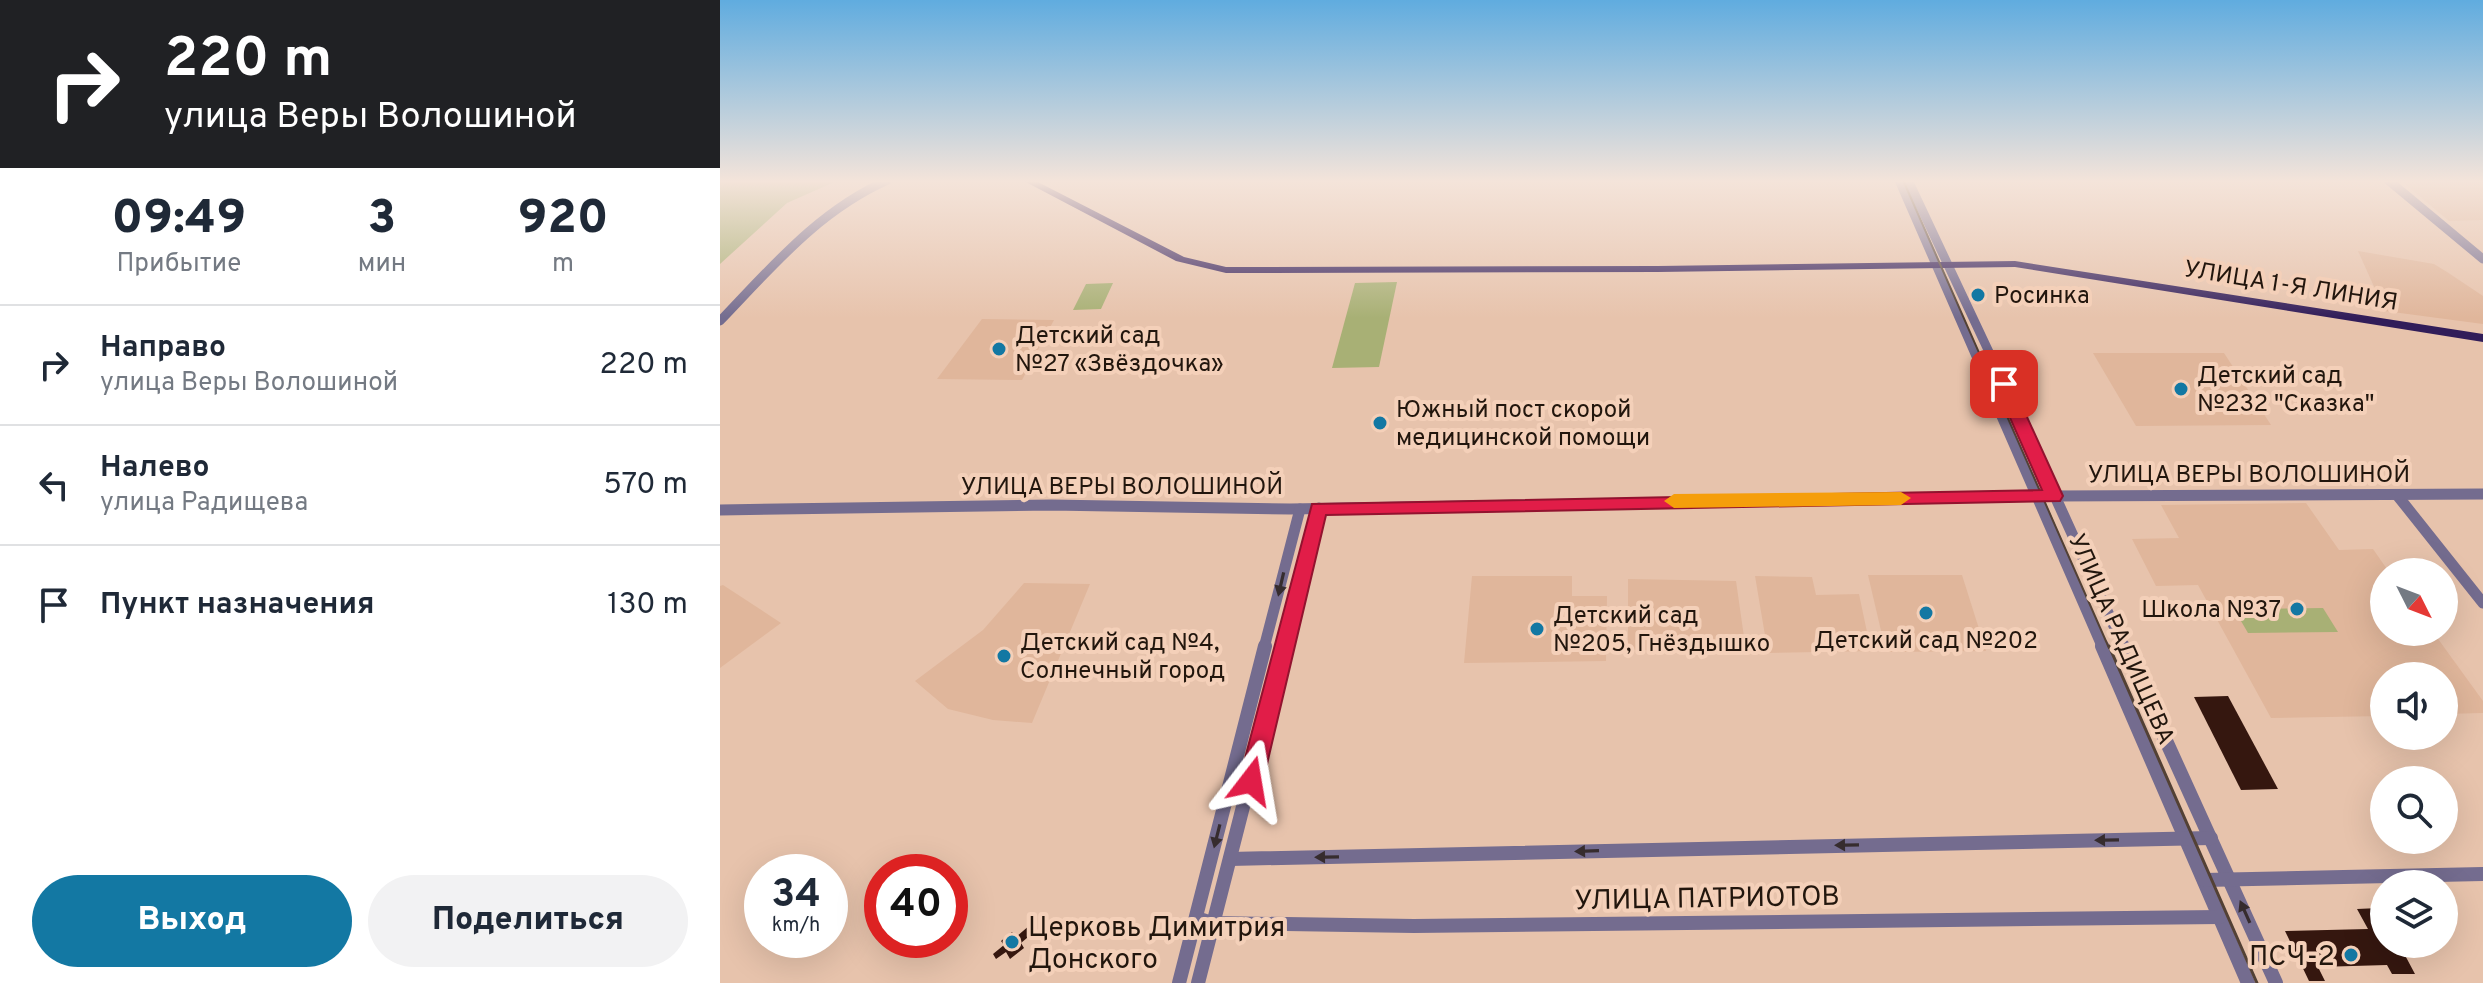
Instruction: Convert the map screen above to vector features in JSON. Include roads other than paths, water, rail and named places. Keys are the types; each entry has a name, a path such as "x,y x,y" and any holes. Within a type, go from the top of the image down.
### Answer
{"main road":[{"path":"1116,226 1180,259 1226,270 1934,265"},
{"name":"УЛИЦА 1-Я ЛИНИЯ","path":"1934,265 2015,264 2043,267 2483,338"}],"street":[{"path":"720,321 814,226"},
{"name":"УЛИЦА РАДИЩЕВА","path":"1918,226 2248,983"},
{"name":"УЛИЦА РАДИЩЕВА","path":"1930,226 2276,983"},
{"path":"2443,226 2483,259"},
{"name":"УЛИЦА ВЕРЫ ВОЛОШИНОЙ","path":"720,510 1051,505 1300,509 2036,496 2483,494"},
{"path":"2397,495 2483,603"},
{"path":"1179,983 1230,859 1319,508"},
{"path":"1198,983 1204,920 1300,509"},
{"path":"1273,616 1292,617"},
{"name":"УЛИЦА ПАТРИОТОВ","path":"1230,859 2211,838"},
{"path":"2204,880 2483,874"},
{"name":"УЛИЦА ПАТРИОТОВ","path":"1204,920 1429,926 2220,917"}],"tram line":[{"path":"1923,226 2109,648"},
{"path":"2109,646 2257,983"}],"place":[{"name":"Росинка","path":"1978,295"},
{"name":"Детский сад №27 «Звёздочка»","path":"999,349"},
{"name":"Детский сад №232 \"Сказка\"","path":"2181,389"},
{"name":"Южный пост скорой медицинской помощи","path":"1380,423"},
{"name":"Школа №37","path":"2297,609"},
{"name":"Детский сад №202","path":"1926,613"},
{"name":"Детский сад №205, Гнёздышко","path":"1537,629"},
{"name":"Детский сад №4, Солнечный город","path":"1004,656"},
{"name":"Церковь Димитрия Донского","path":"1012,942"},
{"name":"ПСЧ-2","path":"2351,955"}]}
